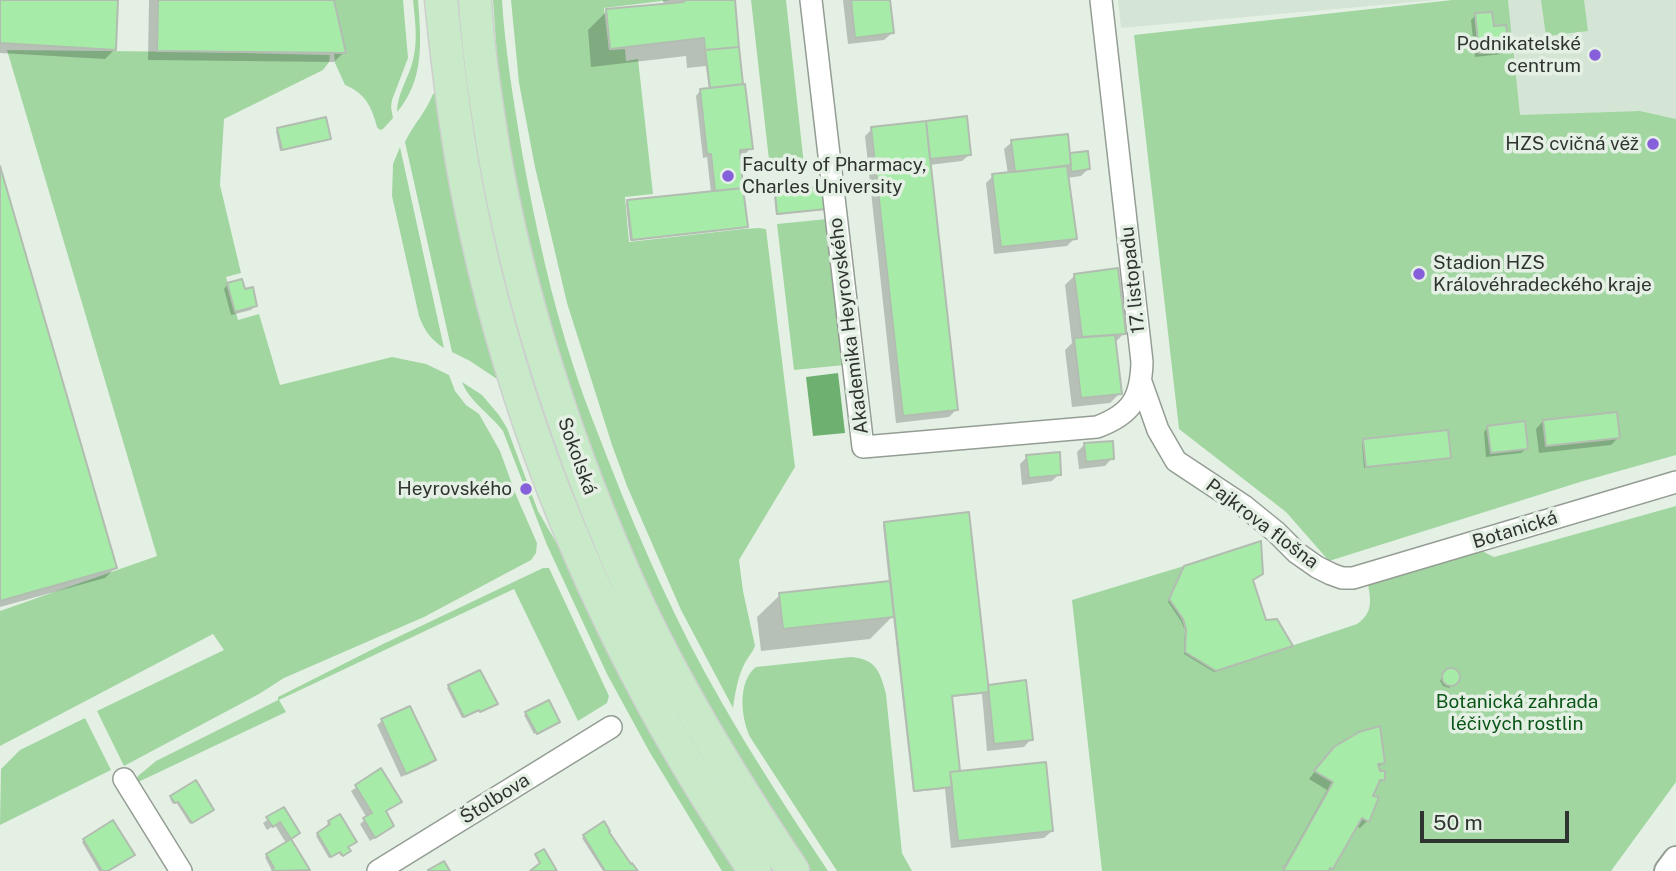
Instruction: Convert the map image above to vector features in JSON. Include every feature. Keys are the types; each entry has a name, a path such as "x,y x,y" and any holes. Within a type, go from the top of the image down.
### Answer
{"main road":[{"name":"Sokolská","path":"441,0 455,123 470,205 494,306 531,428 582,556 633,665 687,762 755,871"},
{"name":"Sokolská","path":"475,0 484,93 508,224 546,371 570,439 605,529 659,646 729,770 793,871"}],"street":[{"name":"Akademika Heyrovského","path":"811,0 863,447 1097,427 1115,420 1128,408 1136,398 1141,382"},
{"name":"17. listopadu","path":"1101,0 1142,362 1141,382"},
{"name":"Pajkrova flošna","path":"1141,382 1158,430 1177,461 1244,506 1317,567 1342,578 1353,578"},
{"name":"Botanická","path":"1353,578 1676,482"},
{"name":"Štolbova","path":"379,871 611,727"},
{"path":"124,779 181,871"},
{"path":"1667,871 1676,859"}],"shaded area":[{"name":"Podnikatelské centrum","path":"1118,0 1438,0 1121,28"},
{"name":"Podnikatelské centrum","path":"1508,0 1676,0 1676,119 1640,111 1519,116"},
{"path":"838,373 845,433 813,436 806,377"}],"green space":[{"path":"334,0 403,0 408,58 392,100 393,118 383,129 377,127 373,113 363,97 345,85 335,63 334,54 345,53"},
{"path":"413,0 418,0 420,29 417,73 406,100 397,112 399,98 415,52"},
{"path":"493,0 502,0 522,152 544,261 566,342 595,427 647,554 689,643 746,744 828,871 810,871 716,723 658,615 597,473 545,317 512,170 499,83"},
{"path":"511,0 671,0 604,8 609,50 625,49 626,61 638,59 653,194 625,197 629,242 743,229 766,229 795,467 739,560 755,646 741,672 733,708 681,610 627,486 567,303 535,167 519,83"},
{"path":"751,0 786,0 804,165 770,169"},
{"name":"Stadion HZS Královéhradeckého kraje","path":"1452,0 1508,0 1520,115 1640,111 1676,119 1676,455 1580,482 1329,561 1286,512 1179,429 1134,35"},
{"path":"1541,0 1584,0 1588,31 1546,36"},
{"path":"7,50 330,55 323,70 224,119 220,185 241,273 226,277 238,320 259,314 280,385 392,357 426,364 449,375 455,391 466,405 479,414 500,451 537,543 536,553 531,560 424,617 284,678 124,766 97,711 224,650 213,634 0,746 0,611 157,556"},
{"path":"438,93 500,381 452,352 405,142 433,94"},
{"path":"400,147 444,348 428,334 419,316 392,196 393,164"},
{"path":"827,219 844,365 794,370 777,224"},
{"path":"462,382 482,395 507,428 538,511 736,871 722,871 649,751 607,674 547,545 503,431 469,395"},
{"name":"Botanická zahrada léčivých rostlin","path":"1676,506 1676,782 1611,871 1102,871 1072,600 1184,566 1169,599 1183,624 1185,652 1216,671 1357,624 1366,616 1370,606 1368,584 1482,551 1494,557"},
{"path":"543,568 549,568 609,696 607,703 578,721 514,589 279,700 286,712 134,784 138,776 156,761 381,645"},
{"path":"851,657 866,660 876,668 884,686 902,853 912,871 837,871 747,729 743,691 756,667"},
{"path":"85,718 111,770 0,825 1,769 20,750"}],"building":[{"path":"0,0 118,0 116,50 0,43"},
{"path":"158,0 334,0 346,53 157,51"},
{"path":"684,0 735,0 739,47 705,50 704,38 610,49 606,9"},
{"path":"851,0 890,0 894,33 855,38"},
{"path":"1492,12 1494,26 1506,25 1509,50 1479,53 1475,13"},
{"path":"739,47 743,84 710,88 705,50"},
{"path":"745,84 753,149 740,150 743,188 715,191 711,154 707,154 700,89"},
{"path":"967,116 971,155 930,159 926,121"},
{"path":"326,117 331,139 282,150 277,128"},
{"path":"926,121 958,410 903,416 871,127"},
{"path":"1068,134 1071,165 1015,172 1011,140"},
{"path":"1088,151 1090,169 1071,172 1070,153"},
{"path":"0,166 117,568 0,601"},
{"path":"1067,166 1077,239 1001,247 992,174"},
{"path":"824,186 826,209 777,214 775,192"},
{"path":"743,188 748,227 632,240 627,200"},
{"path":"1118,268 1126,334 1082,337 1074,274"},
{"path":"242,279 245,289 253,287 257,306 235,312 227,283"},
{"path":"1115,335 1122,394 1081,398 1074,338"},
{"path":"1617,412 1620,438 1546,446 1543,420"},
{"path":"1525,421 1528,449 1491,453 1487,426"},
{"path":"1448,430 1451,458 1366,467 1363,439"},
{"path":"1113,441 1114,459 1086,462 1084,443"},
{"path":"1060,452 1061,475 1029,478 1026,455"},
{"path":"969,512 989,692 952,696 960,771 950,772 952,787 914,791 884,522"},
{"path":"1261,541 1263,574 1253,580 1266,620 1277,619 1293,646 1216,671 1185,652 1186,629 1183,619 1169,599 1184,566"},
{"path":"890,581 894,617 783,629 779,593"},
{"path":"1451,668 1457,671 1460,677 1457,683 1451,686 1445,683 1442,677 1445,671"},
{"path":"480,670 498,704 464,717 448,685"},
{"path":"1026,680 1033,740 994,744 988,685"},
{"path":"549,700 560,722 537,734 525,712"},
{"path":"410,706 436,760 406,774 381,719"},
{"path":"1380,726 1385,763 1378,764 1380,771 1385,771 1385,780 1380,780 1373,796 1379,797 1369,822 1362,818 1333,869 1283,871 1283,866 1286,866 1333,782 1314,771 1334,747 1359,732"},
{"path":"1046,762 1053,831 958,841 950,772"},
{"path":"381,768 402,802 386,811 394,826 375,838 363,818 372,813 355,785"},
{"path":"196,780 214,810 192,823 178,802 175,803 170,796"},
{"path":"284,807 300,833 291,839 280,822 273,827 266,817"},
{"path":"340,814 357,842 348,847 351,851 343,856 340,852 331,857 317,833 330,824 328,821"},
{"path":"113,820 135,855 108,871 102,871 83,839"},
{"path":"604,821 638,871 605,871 583,835"},
{"path":"291,839 310,870 273,871 266,854"},
{"path":"544,849 557,871 530,871 540,863 535,854"},
{"path":"444,861 450,871 428,871 428,870"}],"place":[{"name":"Podnikatelské centrum","path":"1595,55"},
{"name":"HZS cvičná věž","path":"1653,144"},
{"name":"Faculty of Pharmacy, Charles University","path":"728,176"},
{"name":"Stadion HZS Královéhradeckého kraje","path":"1419,274"},
{"name":"Heyrovského","path":"526,489"}]}
